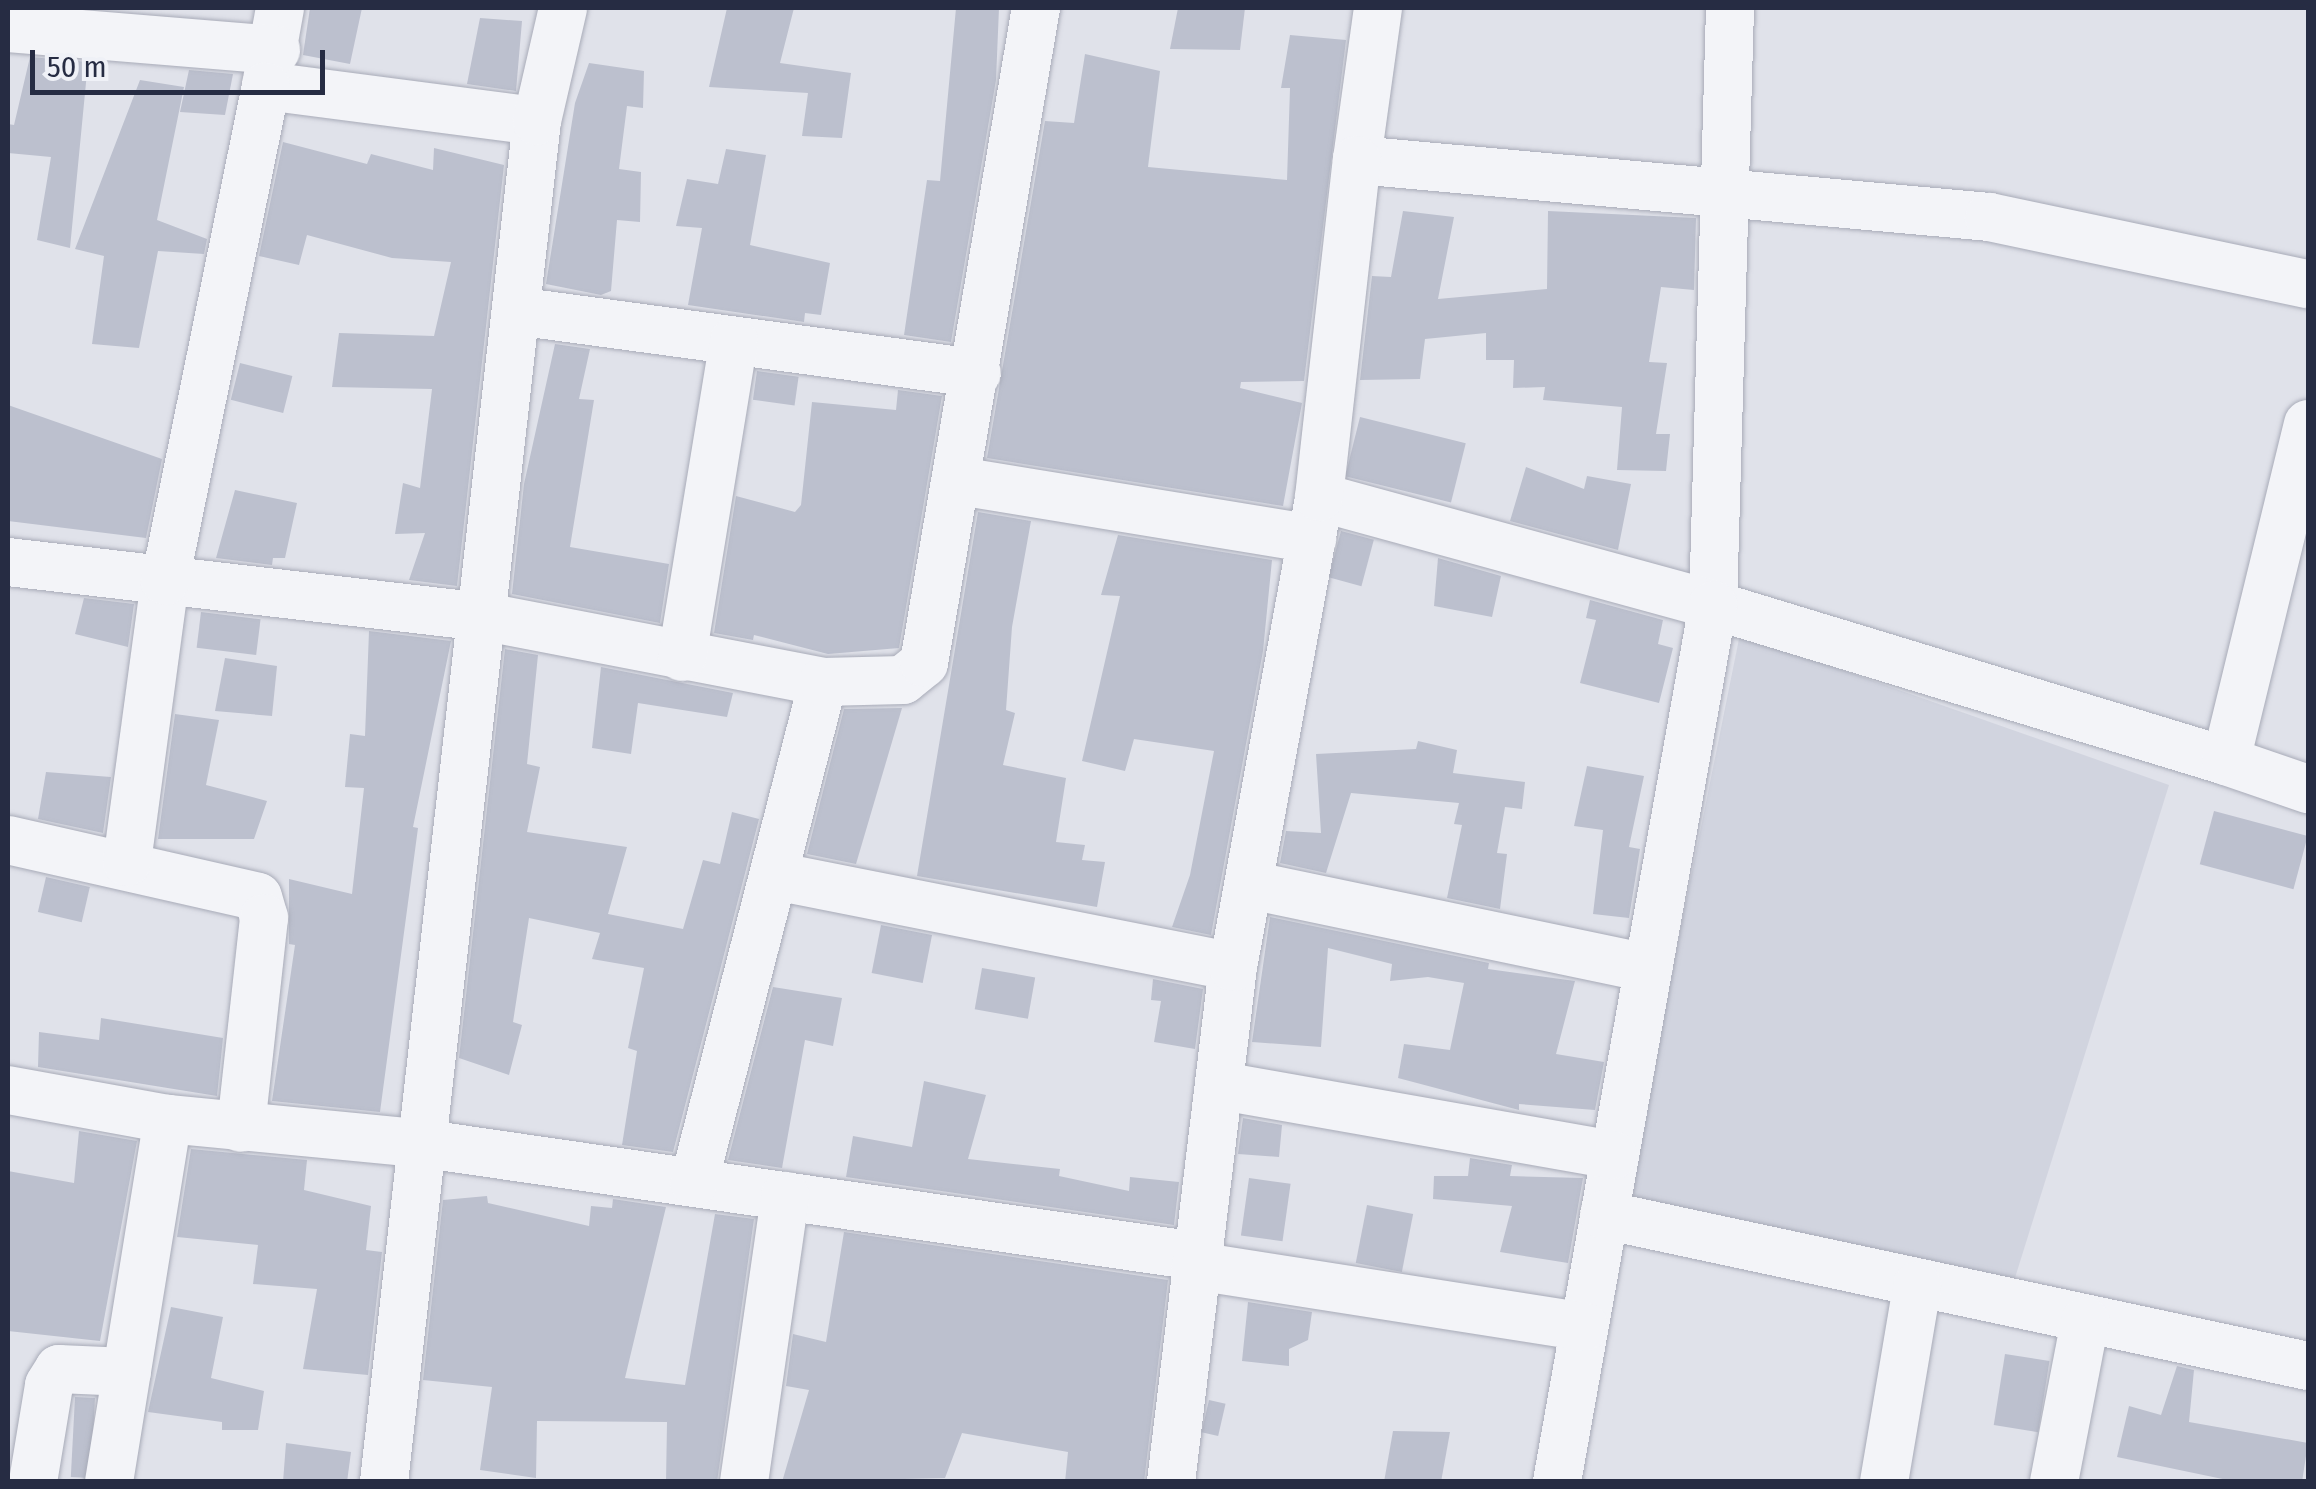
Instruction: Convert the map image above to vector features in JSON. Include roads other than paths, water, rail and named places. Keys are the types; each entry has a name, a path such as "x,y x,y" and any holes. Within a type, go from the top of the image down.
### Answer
{"street":[{"path":"384,1482 486,617 537,120 563,8"},
{"path":"8,562 486,617 823,682 903,680 924,663 959,481 1036,8"},
{"path":"1171,1482 1196,1261 1222,1086 1233,967 1315,518 1378,8"},
{"path":"1556,1482 1713,605 1730,8"},
{"path":"8,28 274,48 537,120"},
{"path":"127,862 164,581 274,48"},
{"path":"1357,160 1989,217 2308,284"},
{"path":"516,311 977,373"},
{"path":"682,657 734,340"},
{"path":"2226,761 2308,424"},
{"path":"959,481 1315,518 1713,605 2308,789"},
{"path":"694,1182 823,682"},
{"path":"8,840 127,862 258,897 264,918 242,1128"},
{"path":"775,876 1233,967"},
{"path":"1250,885 1648,968"},
{"path":"1222,1086 1614,1155"},
{"path":"8,1090 168,1119 426,1144 694,1182 1584,1327"},
{"path":"109,1482 168,1119"},
{"path":"744,1482 785,1196"},
{"path":"1604,1215 1917,1286 2308,1366"},
{"path":"1884,1482 1917,1286"},
{"path":"2054,1482 2085,1320"},
{"path":"33,1482 49,1385 58,1369 127,1372"}]}
